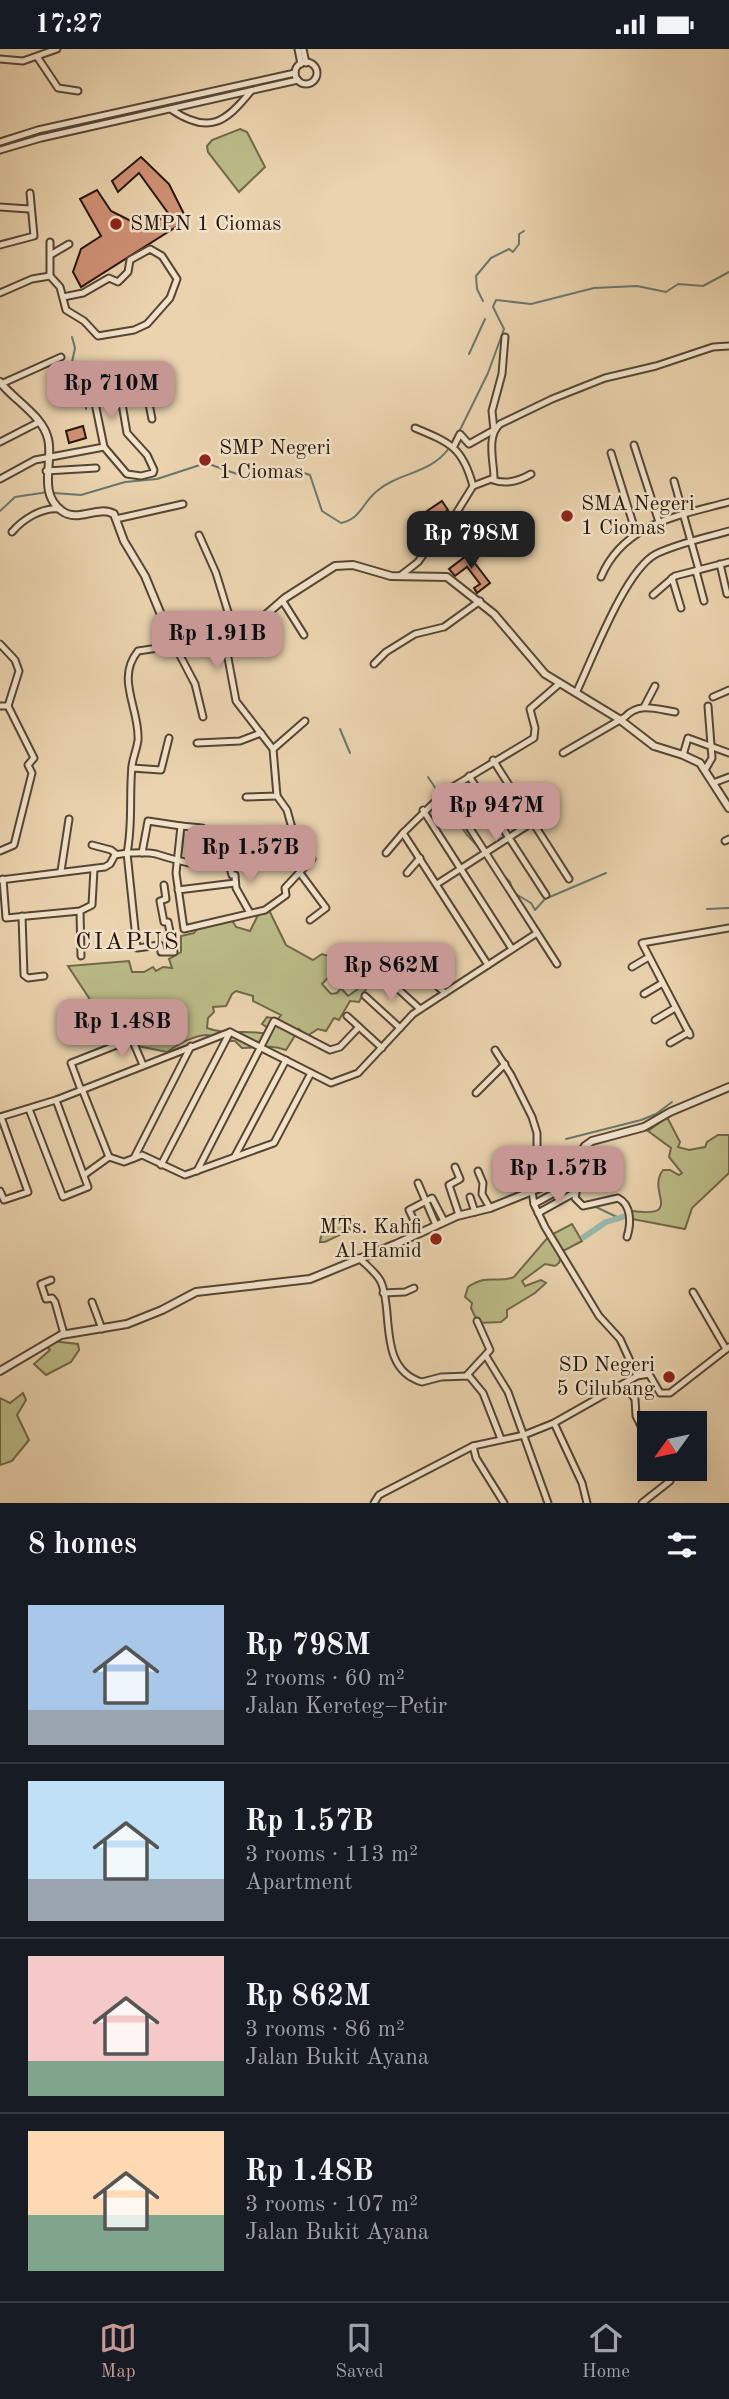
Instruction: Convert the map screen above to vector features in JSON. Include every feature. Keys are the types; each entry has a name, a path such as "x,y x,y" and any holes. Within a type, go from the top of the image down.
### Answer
{"street":[{"path":"0,59 16,62 38,58 57,49"},
{"path":"0,150 41,138 251,91 297,76 304,63 300,49"},
{"path":"38,58 58,88 78,91"},
{"path":"297,76 307,84 316,79 316,68 304,63"},
{"path":"0,142 38,130 297,76"},
{"path":"171,110 188,121 204,124 216,122 236,109 251,91"},
{"path":"38,130 41,138"},
{"path":"0,245 34,236 29,209 30,193"},
{"path":"0,207 29,209"},
{"path":"50,242 50,276"},
{"path":"52,254 69,244"},
{"path":"50,276 57,282 64,306 70,314 84,321 98,336 134,330 147,324 170,298 177,279 162,256 150,249 132,258 128,272 118,282 109,278 83,293 63,297"},
{"path":"0,293 32,279 50,276"},
{"path":"493,479 492,411 502,374 505,337"},
{"path":"454,446 460,434 469,445 515,415 598,381 713,347 729,346"},
{"path":"61,356 1,383 39,422 48,439 46,471 53,501 60,509 76,515 111,512 124,541 145,576 164,622 175,632 198,638 207,645 236,638 250,630 282,600 326,569 340,564 383,575 447,577 481,601 539,669 559,684 619,719 653,746 699,763 729,808"},
{"path":"120,392 127,433 147,455 154,471 141,476 127,474 104,447 95,403 106,395 120,392 146,393 152,419"},
{"path":"0,431 2,441 39,422"},
{"path":"415,428 454,446 470,472 473,486"},
{"path":"634,445 659,522"},
{"path":"0,479 28,463 104,447"},
{"path":"611,453 636,533"},
{"path":"46,471 96,468"},
{"path":"400,576 418,562 431,544 444,533 473,486 493,479 499,482 517,482 531,474"},
{"path":"674,481 704,601"},
{"path":"601,577 615,552 636,533 659,522 729,502"},
{"path":"116,519 183,504"},
{"path":"12,532 20,523 37,514 60,509"},
{"path":"576,693 623,593 643,564 656,554 729,531"},
{"path":"199,535 216,573 236,638"},
{"path":"653,595 672,578 729,562"},
{"path":"720,564 727,594"},
{"path":"672,578 681,608"},
{"path":"282,600 304,635"},
{"path":"374,664 386,652 415,633 444,627 481,601"},
{"path":"164,885 166,898 160,901 161,909 164,922 168,922 174,952 161,952 160,945 138,948 127,853 131,827 132,768 138,734 127,686 129,672 138,651 174,644 188,637"},
{"path":"181,826 176,862 184,929 265,910 286,895 285,888 312,859 292,828 288,810 277,796 274,749 236,701 225,642"},
{"path":"0,644 15,660 19,671 8,706 34,758 28,765 32,772 14,845 0,851"},
{"path":"174,644 195,684 203,717"},
{"path":"386,853 423,810 446,790 534,738 535,728 530,709 559,684"},
{"path":"644,707 654,686"},
{"path":"713,697 729,689"},
{"path":"0,706 8,706"},
{"path":"705,770 712,762 708,706"},
{"path":"562,753 633,709 644,707 675,712"},
{"path":"274,749 305,721"},
{"path":"197,743 240,741 261,733"},
{"path":"132,768 161,770 169,738"},
{"path":"683,755 688,738 729,753"},
{"path":"493,761 569,879"},
{"path":"469,776 546,895"},
{"path":"713,783 729,777"},
{"path":"446,790 557,964"},
{"path":"246,797 277,796"},
{"path":"423,810 512,949"},
{"path":"61,871 69,819"},
{"path":"142,853 148,821 202,828 200,863"},
{"path":"437,884 533,822"},
{"path":"403,833 488,965"},
{"path":"92,845 110,849 116,854 157,854 176,862 200,863 214,867 229,864 232,875 236,875 235,883 250,913"},
{"path":"94,869 92,905 80,911 3,918 1,879 94,869 107,866 116,854"},
{"path":"407,873 420,858"},
{"path":"300,873 326,908 310,920"},
{"path":"178,890 235,883"},
{"path":"80,911 80,956"},
{"path":"22,916 24,975 28,978 44,976"},
{"path":"670,1043 689,1033 641,946 645,941 729,928"},
{"path":"0,1191 4,1200 28,1192 1,1117 56,1100 230,1032 331,1083 358,1073 420,1009 537,933"},
{"path":"632,967 647,958"},
{"path":"409,961 445,993"},
{"path":"386,978 420,1009"},
{"path":"645,994 661,984"},
{"path":"365,996 400,1028"},
{"path":"655,1020 675,1008"},
{"path":"347,1016 382,1048"},
{"path":"197,1171 274,1021 330,1051 341,1047 359,1027"},
{"path":"161,1165 230,1032"},
{"path":"109,1157 71,1063 132,1039 143,1065"},
{"path":"134,1158 191,1046"},
{"path":"495,1050 505,1064 535,1124 538,1153 548,1185"},
{"path":"234,1157 286,1060"},
{"path":"476,1093 505,1064"},
{"path":"109,1157 124,1161 142,1155 185,1175 274,1143 311,1073"},
{"path":"0,1371 42,1344 64,1334 102,1329 137,1320 196,1292 306,1280 459,1215 491,1208 564,1176 585,1146 592,1141 644,1127 670,1112 729,1087"},
{"path":"29,1109 63,1197 88,1187 56,1100"},
{"path":"538,1213 574,1193 579,1186 606,1170 600,1153 590,1155 585,1146"},
{"path":"84,1175 109,1157"},
{"path":"455,1167 460,1179 449,1185 459,1215"},
{"path":"478,1171 483,1184 482,1193 491,1208"},
{"path":"564,1176 576,1201 583,1206 622,1199 629,1213 626,1237"},
{"path":"418,1183 436,1225"},
{"path":"534,1204 569,1185"},
{"path":"531,1191 538,1213 562,1255 599,1316 618,1335 637,1376"},
{"path":"470,1197 475,1212"},
{"path":"420,1233 409,1212 426,1201 434,1198 444,1221"},
{"path":"359,1258 380,1281 388,1337 408,1376 422,1382 467,1375 486,1356 490,1346 477,1321"},
{"path":"51,1280 41,1284 46,1299 52,1298 54,1301 64,1334"},
{"path":"383,1293 405,1292 414,1288"},
{"path":"374,1503 379,1495 473,1446 524,1435 554,1423 637,1376 649,1374 660,1394 666,1394 728,1348 693,1292"},
{"path":"92,1302 102,1329"},
{"path":"486,1356 508,1392 548,1503"},
{"path":"467,1375 484,1393 500,1439"},
{"path":"624,1384 635,1399 637,1418"},
{"path":"554,1423 582,1483 587,1503"},
{"path":"473,1446 476,1458 504,1503"},
{"path":"642,1503 670,1481"}],"green space":[{"path":"289,76 289,79 49,132"},
{"path":"240,129 247,132 265,167 239,192 208,152 207,146 212,140"},
{"path":"267,906 286,945 313,960 322,954 328,956 335,970 322,984 331,994 337,993 341,988 348,996 409,952 367,987 359,1002 350,1001 339,1020 334,1018 326,1031 318,1029 307,1036 299,1029 286,1050 269,1047 242,1048 235,1041 206,1035 191,1039 167,1052 118,1042 68,966 129,961 132,972 144,972 153,967 156,971 163,967 172,968 169,959 181,952 181,936 194,933 210,920 220,917 230,917 236,927 250,931 260,911","holes":["236,991 253,996 253,1001 281,1015 278,1019 267,1017 262,1024 268,1028 267,1034 222,1032 207,1028 208,1018 214,1012 213,1007 226,1006"]},
{"path":"667,1117 680,1142 678,1147 689,1150 705,1147 707,1142 718,1135 729,1135 729,1173 692,1208 685,1229 632,1219 632,1211 657,1211 661,1207 658,1187 663,1170 679,1175 682,1173 669,1157 671,1148 648,1131"},
{"path":"344,1216 350,1230 320,1242 323,1225 326,1229 329,1220"},
{"path":"572,1224 582,1241 563,1251 559,1263 555,1266 545,1264 522,1281 525,1286 541,1280 546,1283 507,1310 507,1317 501,1322 478,1323 471,1308 472,1303 465,1297 468,1287 482,1281 514,1277 549,1236"},
{"path":"51,1341 78,1344 79,1350 71,1362 46,1375 34,1364 50,1350 45,1345"},
{"path":"23,1393 26,1400 17,1415 29,1440 12,1461 0,1465 0,1398 10,1403"}],"building":[{"name":"SMPN 1 Ciomas","path":"141,157 169,184 187,220 81,287 73,272 81,249 101,236 80,199 97,190 111,211 147,229 168,213 139,173 118,192 112,181"},
{"path":"83,426 86,438 69,443 66,431"},
{"path":"442,501 448,510 417,530 412,521"},
{"path":"470,553 490,583 477,593 474,588 480,584 467,567 455,576 449,569"}],"waterway":[{"path":"483,301 477,289 476,276 491,258 509,249 513,252 519,244 519,234 524,231"},
{"path":"459,432 488,373 504,329 493,307 496,300 531,304 594,288 637,286 666,292 678,284 703,286 729,272"},
{"path":"469,354 485,319"},
{"path":"72,337 75,348 72,362 83,377 86,409"},
{"path":"96,422 100,440"},
{"path":"54,493 81,495 125,482 157,479 206,463 251,479 287,468 310,475 322,511 341,523 353,518 372,496 386,485 433,463 449,448"},
{"path":"0,511 15,497 48,492"},
{"path":"340,729 350,753"},
{"path":"428,777 467,835 482,851"},
{"path":"514,893 531,903 535,910 545,899 606,873"},
{"path":"504,876 512,888"},
{"path":"707,909 729,908"},
{"path":"566,1139 641,1120 656,1114 672,1102"},
{"path":"585,1208 596,1207 619,1218"},
{"path":"584,1237 606,1222 626,1216"}],"place":[{"name":"SMPN 1 Ciomas","path":"116,224"},
{"name":"SMP Negeri 1 Ciomas","path":"205,460"},
{"name":"SMA Negeri 1 Ciomas","path":"567,516"},
{"name":"MTs. Kahfi Al Hamid","path":"436,1239"},
{"name":"SD Negeri 5 Cilubang","path":"669,1377"}],"district":[{"name":"CIAPUS","path":"128,943"}]}
